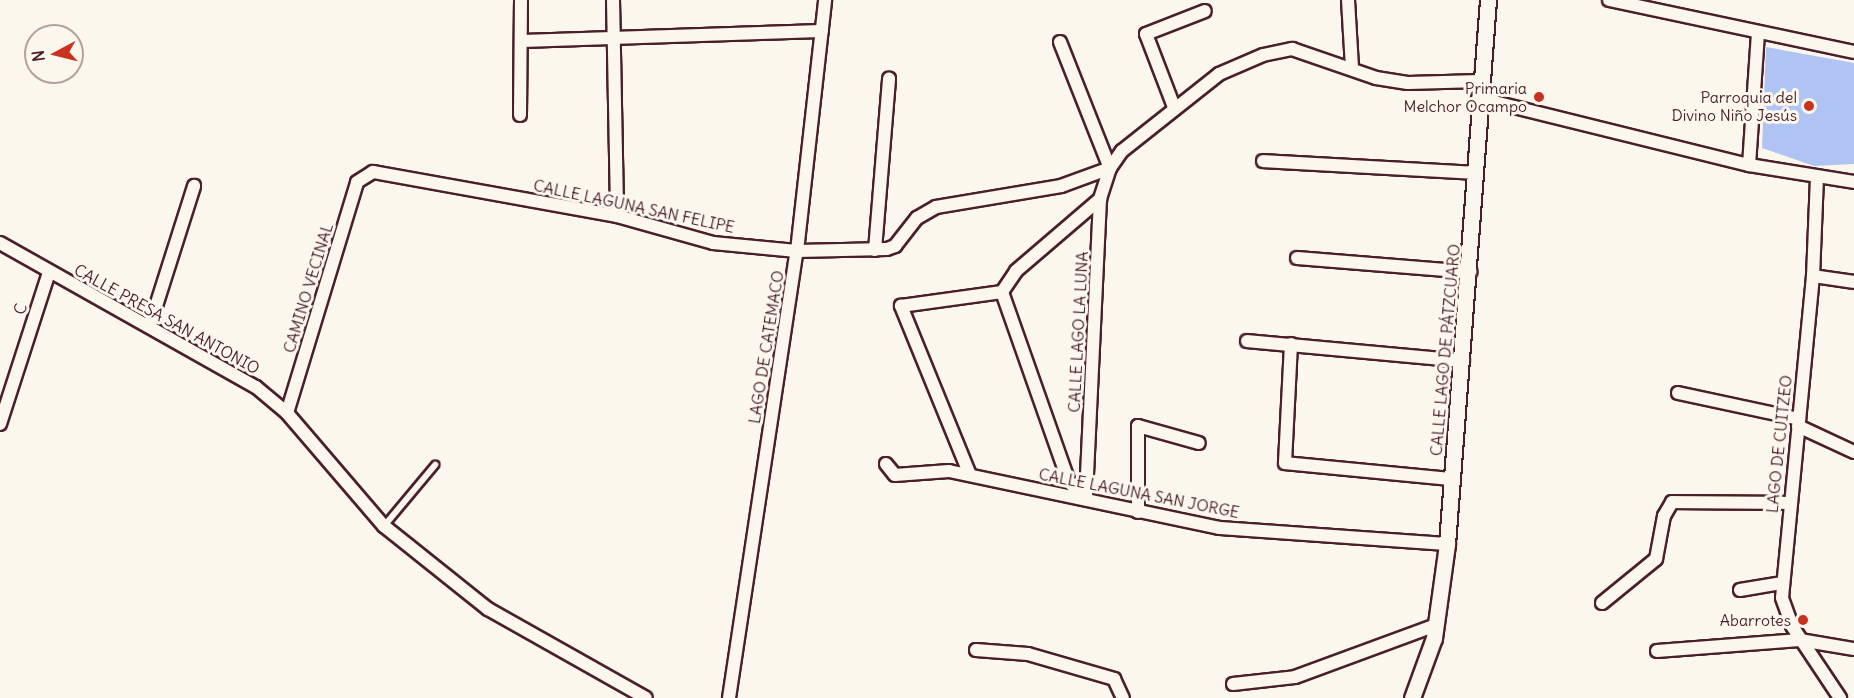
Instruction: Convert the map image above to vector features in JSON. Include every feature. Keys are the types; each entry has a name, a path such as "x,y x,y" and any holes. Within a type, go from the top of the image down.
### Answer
{"street":[{"path":"520,115 521,0"},
{"path":"613,0 617,216"},
{"name":"LAGO DE CATEMACO","path":"729,698 797,251 825,0"},
{"path":"1348,0 1352,68"},
{"name":"CALLE LAGO DE PÁTZCUARO","path":"1412,698 1436,625 1447,544 1470,272 1478,98 1488,0"},
{"path":"1609,0 1854,52"},
{"path":"1174,107 1146,34 1205,11"},
{"path":"521,41 822,31"},
{"path":"1749,165 1758,32"},
{"path":"1060,42 1110,168"},
{"path":"1110,168 1122,151 1174,107 1234,63 1263,55 1292,49 1408,83 1480,81"},
{"path":"874,250 889,79"},
{"path":"1478,98 1749,165 1854,182"},
{"path":"1263,161 1476,173"},
{"name":"CALLE LAGUNA SAN FELIPE","path":"363,175 373,172 617,216 713,243 797,251 874,250 895,246 917,218 936,207 1061,186 1110,168"},
{"name":"CALLE LAGO LA LUNA","path":"1086,500 1101,199 1110,168"},
{"name":"CAMINO VECINAL","path":"287,413 357,182 363,175"},
{"name":"LAGO DE CUITZEO","path":"1817,177 1813,276 1782,584 1786,613 1800,640 1840,698"},
{"path":"150,325 194,186"},
{"path":"970,475 901,306 1002,292 1016,271 1101,199"},
{"name":"CALLE PRESA SAN ANTONIO","path":"1,246 150,325 256,387 287,413 384,526 488,609 646,698"},
{"path":"1297,258 1470,272"},
{"name":"C","path":"0,424 49,272"},
{"path":"1813,276 1854,282"},
{"path":"1002,292 1069,482 1086,500"},
{"path":"1247,341 1463,361"},
{"path":"1291,344 1285,463 1452,478"},
{"path":"1678,393 1798,423 1854,452"},
{"path":"1138,512 1138,426 1199,442"},
{"name":"CALLE LAGUNA SAN JORGE","path":"886,464 895,475 949,471 1219,528 1447,544"},
{"path":"1602,603 1656,559 1664,516 1672,502 1789,503"},
{"path":"1740,590 1782,584"},
{"path":"1233,684 1295,677 1436,625"},
{"path":"1657,651 1800,640 1854,649"},
{"path":"976,650 1028,654 1114,680 1123,698"}],"lane":[{"path":"384,526 435,465"}],"building":[{"name":"Parroquia del Divino Niño Jesús","path":"1766,47 1854,63 1854,164 1814,166 1762,148"}],"place":[{"name":"Primaria Melchor Ocampo","path":"1539,97"},
{"name":"Parroquia del Divino Niño Jesús","path":"1809,106"},
{"name":"Abarrotes","path":"1803,620"}]}
